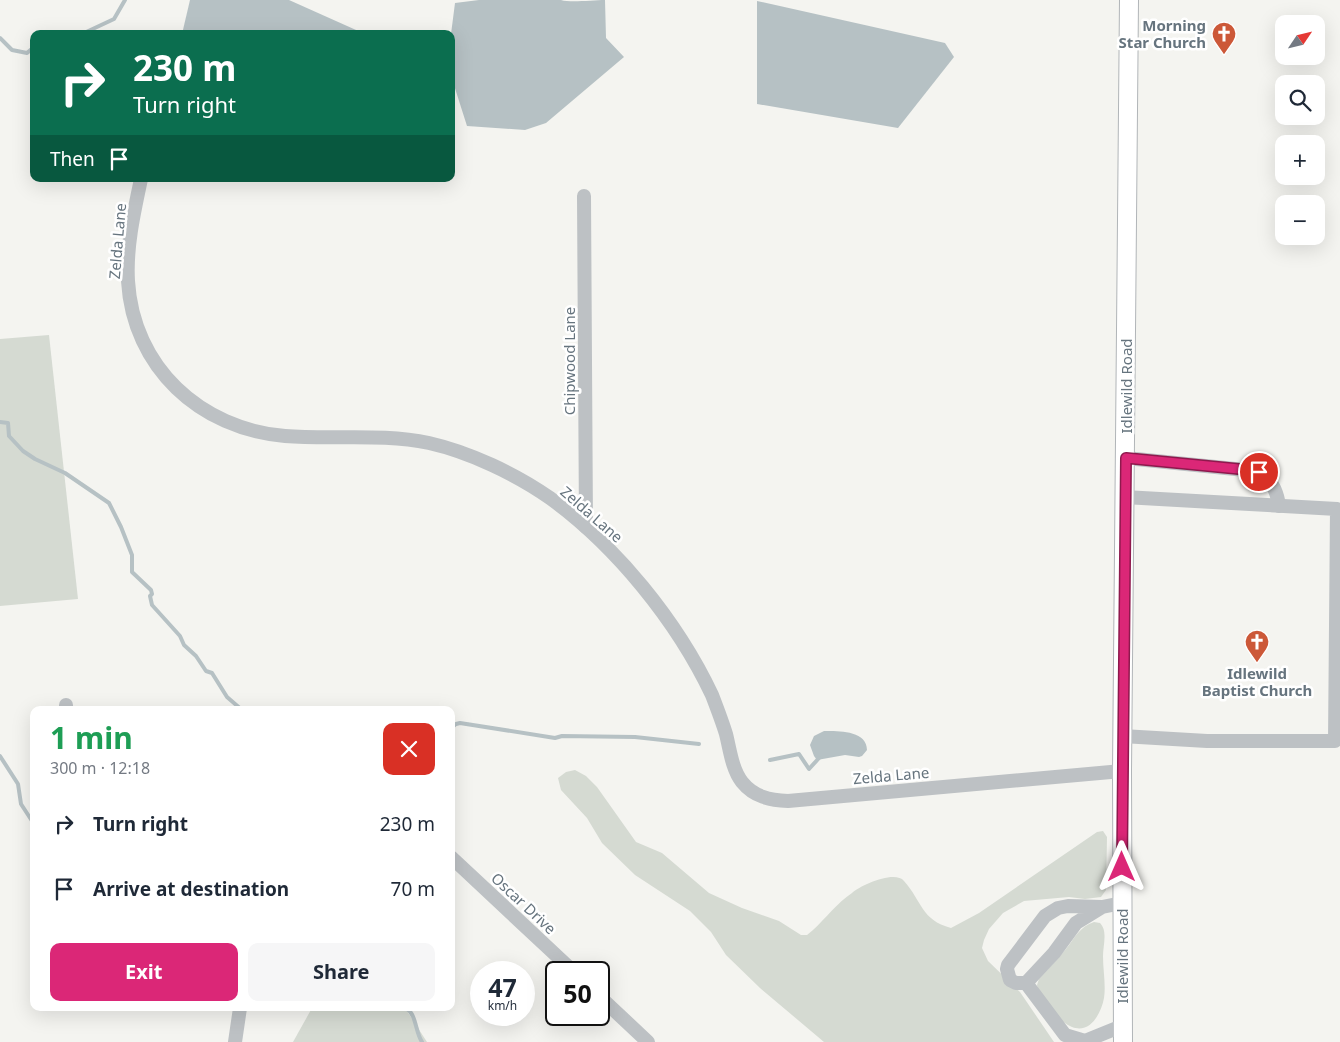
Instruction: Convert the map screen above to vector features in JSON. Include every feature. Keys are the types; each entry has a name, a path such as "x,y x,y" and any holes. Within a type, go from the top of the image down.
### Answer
{"main road":[{"name":"Idlewild Road","path":"1122,1034 1122,736 1129,0"}],"street":[{"name":"Zelda Lane","path":"140,182 128,257 129,292 137,327 150,354 166,377 184,397 218,418 238,427 263,433 286,436 388,438 450,448 482,460 548,497 607,546 667,618 697,666 712,697 722,723 729,753 742,783 758,795 769,799 788,801 1122,771"},
{"name":"Chipwood Lane","path":"584,196 586,527"},
{"path":"1126,458 1255,471 1269,480 1274,486 1279,506"},
{"path":"1122,736 1208,741 1337,741 1338,509 1124,497"},
{"name":"Oscar Drive","path":"455,861 562,961"},
{"path":"1102,906 1076,923 1054,953 1026,983 1016,983 1010,980 1007,969 1008,965 1045,916 1058,908 1068,906 1102,906 1122,903"},
{"path":"1026,983 1065,1035 1085,1041 1122,1034"},
{"path":"610,1006 648,1042"},
{"path":"234,1042 239,1011"}],"shaded area":[{"path":"190,0 289,0 356,30 183,30"},
{"path":"479,0 605,0 606,38 624,57 546,123 525,130 467,126 455,88 455,30 452,30 455,3"},
{"path":"757,1 945,43 954,57 898,128 757,104"},
{"path":"49,335 78,599 0,606 0,339"},
{"path":"824,731 857,735 866,743 867,750 859,757 845,755 817,760 810,745 814,736"},
{"path":"575,770 586,776 597,787 636,842 662,853 709,893 742,908 779,921 801,935 807,935 841,901 856,890 878,880 893,877 904,881 928,915 941,925 951,928 979,913 1097,832 1103,831 1107,837 1106,890 1101,897 1085,899 1069,897 1024,901 1003,913 989,929 982,948 988,961 1020,992 1054,1042 824,1042 760,988 726,955 711,932 690,911 635,875 602,843 587,818 561,790 558,778 566,772"},
{"path":"1094,922 1100,923 1104,930 1104,998 1094,1021 1084,1028 1072,1027 1057,1016 1038,990 1037,985 1039,979 1078,933 1085,926"},
{"path":"310,1011 407,1011 427,1042 293,1042"}],"waterway":[{"path":"91,30 114,19 125,0"},
{"path":"0,38 12,50 27,53 30,50"},
{"path":"0,422 8,423 9,436 23,451 35,459 65,473 109,503 132,555 132,572 151,590 152,605 180,636 184,645 196,656 206,671 212,673 227,697 237,706"},
{"path":"455,725 460,723 555,738 562,736 635,737 699,744"},
{"path":"770,760 799,754 809,769 819,758"},
{"path":"0,756 18,784 21,804 30,818"},
{"path":"410,1011 422,1042"}],"place":[{"name":"Morning Star Church","path":"1224,55"},
{"name":"Idlewild Baptist Church","path":"1257,663"}],"route":[{"path":"1122,867 1124,497 1126,458 1259,472"}]}
